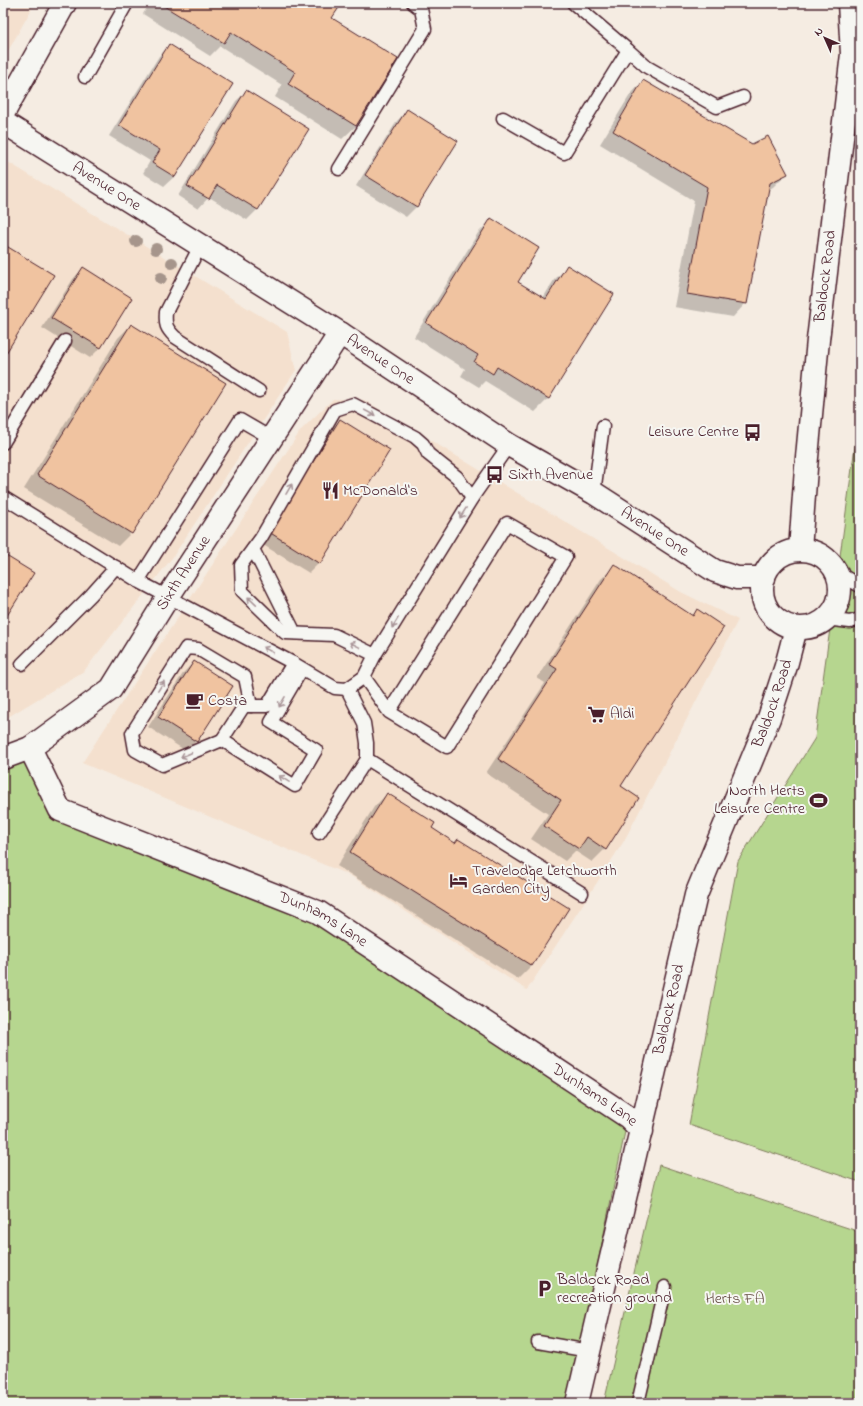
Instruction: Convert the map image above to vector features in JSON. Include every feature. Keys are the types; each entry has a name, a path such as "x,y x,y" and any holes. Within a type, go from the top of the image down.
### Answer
{"street":[{"path":"3,114 65,3"},
{"name":"Baldock Road","path":"800,550 818,340 852,54 849,3"},
{"name":"Avenue One","path":"3,122 340,333 509,445 594,493 715,571 737,578 764,578"},
{"name":"Sixth Avenue","path":"30,748 111,689 168,597 340,333"},
{"path":"800,550 814,553 826,560 835,571 840,583 839,596 835,609 826,619 807,628 796,628 784,624 773,616 766,605 762,591 764,578 769,567 778,558 788,553 800,550"},
{"name":"Baldock Road","path":"577,1403 642,1131 696,895 769,718 786,666 796,628"},
{"path":"3,758 30,748"},
{"name":"Dunhams Lane","path":"30,748 60,810 318,912 628,1117 642,1131"}],"lane":[{"path":"85,77 127,3"},
{"path":"339,169 425,29 421,8 412,3"},
{"path":"573,3 647,66 718,107 743,97"},
{"path":"503,118 564,153 628,50"},
{"path":"200,246 166,312 165,324 168,330 175,337 259,391"},
{"path":"3,443 65,341"},
{"path":"375,655 334,636 285,633 242,591 241,565 261,538 335,410 353,404 414,437 423,444 428,454 457,477 472,498"},
{"path":"138,581 240,420 272,438"},
{"path":"594,493 603,426"},
{"path":"3,497 138,581 335,688 347,689 364,677 375,655 472,498 509,445"},
{"path":"364,677 390,712 447,747 566,557 507,523 390,712"},
{"path":"253,549 295,633"},
{"path":"22,664 116,568"},
{"path":"835,571 860,586"},
{"path":"826,619 850,622 860,619"},
{"path":"251,706 245,676 198,649 186,648 132,733 135,750 162,765 222,740 244,706 251,706 267,706 297,666"},
{"path":"222,740 295,786 316,750 271,722 297,666"},
{"path":"319,833 367,759 367,743 364,723 347,689"},
{"path":"367,759 582,893"},
{"path":"638,1403 665,1287"},
{"path":"538,1342 589,1351"}],"shaded area":[{"path":"3,3 35,3 3,60"},
{"path":"3,159 287,332 296,370 172,558 84,671 3,720"},
{"path":"333,399 364,400 681,592 738,620 624,841 527,990 351,876 82,763 301,430"}],"green space":[{"name":"North Herts Leisure Centre","path":"860,410 860,1182 689,1125 738,861 815,738"},
{"path":"30,748 60,811 318,912 628,1117 569,1403 3,1403 3,758"},
{"name":"Herts FA","path":"659,1165 860,1232 860,1403 604,1403"}],"building":[{"path":"159,3 342,3 332,18 398,59 356,126 288,84 295,72 231,32 224,43"},
{"path":"169,44 233,84 175,177 152,163 160,150 119,125"},
{"path":"643,80 752,144 768,136 788,174 770,183 747,304 687,294 707,187 613,131"},
{"path":"246,90 309,129 258,210 217,185 209,199 187,186"},
{"path":"407,109 458,141 417,207 365,175"},
{"path":"491,218 539,248 518,282 546,299 567,265 614,294 549,399 497,367 493,374 474,362 478,355 426,323"},
{"path":"3,244 54,275 3,358"},
{"path":"83,267 132,298 101,348 51,318"},
{"path":"131,324 226,383 132,534 37,475"},
{"name":"McDonald's","path":"340,419 390,450 320,564 269,532"},
{"path":"3,554 34,573 3,622"},
{"name":"Aldi","path":"614,564 693,616 697,609 724,627 621,786 639,798 606,850 587,837 579,849 544,826 561,800 498,759 557,669 549,664"},
{"name":"Costa","path":"194,661 233,686 197,742 158,717"},
{"name":"Travelodge Letchworth Garden City","path":"387,793 435,823 432,828 455,843 458,839 569,908 532,966 350,852"}],"place":[{"name":"Leisure Centre","path":"752,432"},
{"name":"Sixth Avenue","path":"495,475"},
{"name":"McDonald's","path":"330,491"},
{"name":"Costa","path":"195,701"},
{"name":"Aldi","path":"597,714"},
{"name":"North Herts Leisure Centre","path":"818,800"},
{"name":"Travelodge Letchworth Garden City","path":"459,880"},
{"name":"Baldock Road recreation ground","path":"544,1289"}]}
